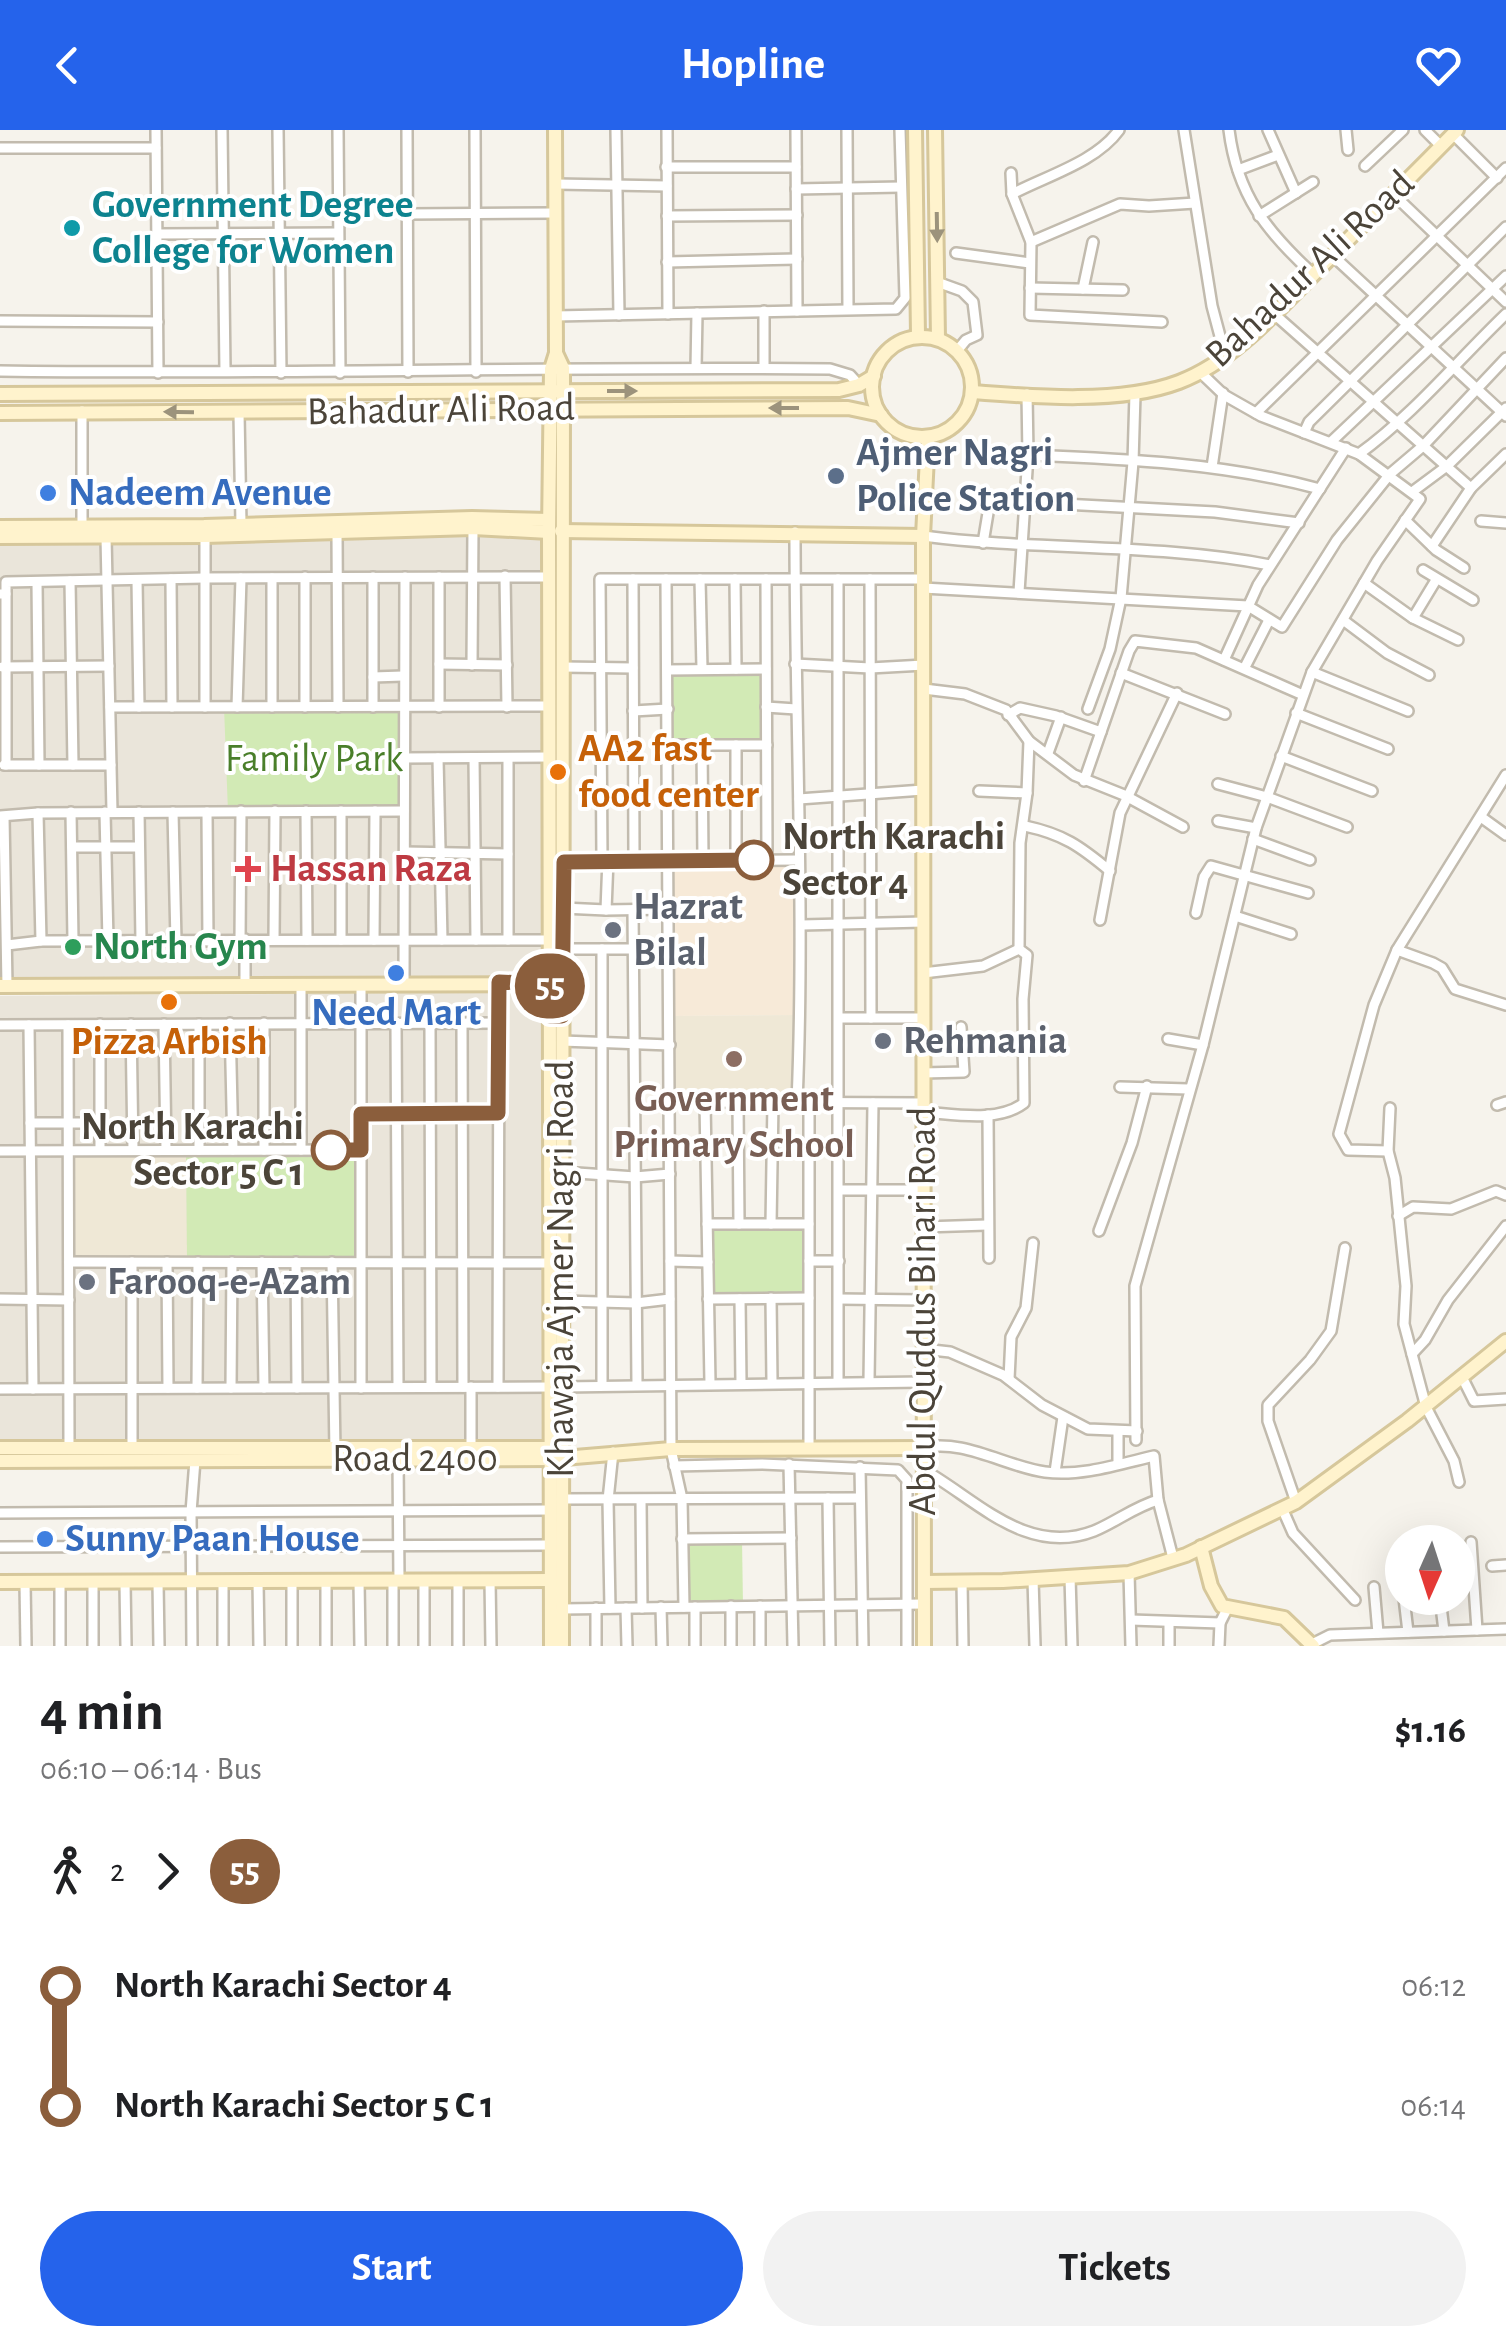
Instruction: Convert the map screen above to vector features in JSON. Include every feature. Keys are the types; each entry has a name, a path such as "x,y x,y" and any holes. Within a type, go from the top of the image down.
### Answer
{"street":[{"path":"156,130 158,374"},
{"path":"222,130 226,371"},
{"path":"278,130 281,373"},
{"path":"338,130 340,373"},
{"path":"407,130 408,372"},
{"path":"475,130 476,372"},
{"name":"Khawaja Ajmer Nagri Road","path":"554,130 557,391 549,577 550,758 562,949 556,1016 552,1263 559,1293"},
{"path":"616,130 619,315"},
{"path":"667,130 668,314"},
{"path":"796,130 797,310"},
{"path":"848,130 848,310"},
{"path":"556,316 896,309 904,302 900,130"},
{"path":"915,130 918,335"},
{"path":"935,130 938,338"},
{"path":"1012,194 1088,157 1119,130"},
{"path":"1184,130 1212,306 1225,355"},
{"path":"1229,130 1238,170 1258,216 1274,238 1313,274"},
{"path":"1268,130 1296,193"},
{"path":"1346,130 1348,150"},
{"path":"1365,166 1403,130"},
{"path":"1424,130 1441,146"},
{"path":"1455,132 1496,178"},
{"name":"Bahadur Ali Road","path":"973,392 1135,394 1180,382 1200,372 1273,314 1455,132"},
{"path":"0,148 156,148"},
{"path":"1238,170 1278,156"},
{"path":"666,167 796,167"},
{"path":"1256,413 1506,168"},
{"path":"1011,173 1012,194 1031,242 1032,316 1162,322"},
{"path":"1258,216 1314,182"},
{"path":"556,184 667,186"},
{"path":"796,189 902,187"},
{"path":"1393,194 1506,302"},
{"path":"1031,242 1120,204 1195,202"},
{"path":"407,214 556,213"},
{"path":"666,216 796,215"},
{"path":"1304,433 1309,422 1506,227"},
{"path":"158,234 338,233"},
{"path":"1083,290 1093,242"},
{"path":"956,254 1030,263"},
{"path":"1332,255 1429,348 1505,412 1447,466 1412,492"},
{"path":"667,262 796,260"},
{"path":"1332,442 1506,276"},
{"path":"938,282 974,302 977,335 966,340 956,352"},
{"path":"1030,288 1123,290"},
{"path":"764,311 764,368"},
{"path":"696,368 697,313"},
{"path":"1273,314 1471,488"},
{"path":"1359,454 1398,425 1451,366 1506,314"},
{"path":"0,321 158,322"},
{"path":"918,335 938,338 956,352 973,392 961,420 947,431 928,437 910,436 894,428 881,415 871,387 882,354 895,342 918,335"},
{"path":"606,910 600,579 870,579 1248,606 1282,627 1337,540 1390,474 1423,446 1506,358"},
{"path":"0,371 158,374 830,369 850,376 859,385"},
{"path":"923,1350 950,1352 1009,1379 1062,1417 1088,1429 1137,1436 1135,1286 1202,1044 1254,834 1312,672 1364,583 1420,499 1359,454 1256,413 1223,394 1200,372"},
{"name":"Bahadur Ali Road","path":"0,394 838,390 874,376"},
{"path":"1019,592 1028,455 1027,394"},
{"path":"1088,709 1110,649 1121,598 1135,394"},
{"path":"1212,467 1223,394"},
{"name":"Bahadur Ali Road","path":"0,412 848,408 881,415"},
{"path":"82,410 82,530"},
{"path":"238,413 242,525"},
{"name":"Abdul Quddus Bihari Road","path":"924,1646 923,536 928,437"},
{"path":"1224,660 1270,565 1346,448"},
{"path":"1432,546 1471,488 1506,454"},
{"path":"1028,455 1212,467 1260,473 1320,489"},
{"path":"984,543 990,501"},
{"path":"1024,502 1216,512 1299,523"},
{"path":"0,537 82,530 472,518 553,528"},
{"path":"1405,520 1432,546 1464,568"},
{"path":"1481,520 1506,523"},
{"path":"0,527 82,530 106,537 472,528 795,532 923,536 1022,546 1193,555 1270,565"},
{"path":"472,528 472,665"},
{"name":"Khawaja Ajmer Nagri Road","path":"551,1646 550,1510 556,1453 563,1172 562,1042 550,984 550,940 559,916 564,862 562,667 553,528"},
{"path":"337,532 338,707"},
{"path":"795,532 810,1448"},
{"path":"205,536 205,707"},
{"path":"106,537 111,765 106,847 108,941"},
{"path":"1423,570 1473,600"},
{"path":"505,576 507,706"},
{"path":"372,707 373,577"},
{"path":"404,983 405,577"},
{"path":"439,577 439,706"},
{"path":"111,765 3,765 6,582 549,577"},
{"path":"237,707 240,578"},
{"path":"272,578 272,707"},
{"path":"306,578 306,707"},
{"path":"171,579 172,707"},
{"path":"633,579 634,860"},
{"path":"666,579 671,1450 682,1499 682,1539 696,1646"},
{"path":"700,579 702,670"},
{"path":"735,579 736,669"},
{"path":"766,579 767,860"},
{"path":"838,579 838,1382"},
{"path":"870,579 871,1018"},
{"path":"137,580 139,707"},
{"path":"1413,618 1436,580"},
{"path":"70,581 72,765"},
{"path":"37,582 39,765"},
{"path":"1364,583 1413,618 1458,640"},
{"path":"1245,668 1269,620"},
{"path":"1343,620 1387,653 1429,675"},
{"path":"1084,781 1136,642 1196,648 1303,695"},
{"path":"439,664 507,665"},
{"path":"796,664 870,668 924,665"},
{"path":"3,667 109,666"},
{"path":"562,667 633,668"},
{"path":"667,670 766,669"},
{"path":"1312,672 1408,710"},
{"path":"1122,673 1225,714"},
{"path":"373,677 403,676"},
{"path":"924,689 965,694 1006,710 1028,741 1084,781 1129,798 1183,827"},
{"path":"1100,920 1120,813 1176,694"},
{"path":"110,707 550,706"},
{"path":"766,707 796,708"},
{"path":"1008,715 1020,708 1061,717 1101,732"},
{"path":"633,711 668,709"},
{"path":"1296,713 1388,749"},
{"path":"1048,753 1061,717"},
{"path":"1019,949 1020,843 1028,793 1028,741"},
{"path":"668,744 766,745"},
{"path":"702,744 703,860"},
{"path":"736,745 736,860"},
{"path":"1281,756 1372,791"},
{"path":"404,758 550,758"},
{"path":"438,758 442,940"},
{"path":"474,758 476,940"},
{"path":"508,758 508,940"},
{"path":"1388,1151 1348,1150 1339,1134 1374,1004 1397,950 1506,776"},
{"path":"1218,784 1267,796 1347,827"},
{"path":"798,799 924,790"},
{"path":"979,791 1028,793"},
{"path":"274,811 274,940"},
{"path":"306,811 307,940"},
{"path":"341,811 341,940"},
{"path":"374,940 375,811"},
{"path":"404,811 38,812 2,816 4,986 550,984"},
{"path":"38,812 41,941"},
{"path":"72,812 73,941"},
{"path":"138,812 142,941"},
{"path":"173,812 176,941"},
{"path":"207,812 208,941"},
{"path":"241,812 245,984"},
{"path":"1481,817 1506,835"},
{"path":"1218,820 1310,860"},
{"path":"1025,826 1055,832 1110,871"},
{"path":"72,847 139,847"},
{"path":"405,852 508,854"},
{"path":"564,862 799,860"},
{"path":"1196,913 1208,867 1308,893"},
{"path":"559,916 606,910 669,909"},
{"path":"633,910 637,1384"},
{"path":"1235,916 1291,934"},
{"path":"802,924 924,922"},
{"path":"6,946 41,941 550,940"},
{"path":"602,948 602,1385"},
{"path":"562,949 634,948"},
{"path":"924,973 983,966 1019,949"},
{"path":"670,1102 873,1102 988,1115 1015,1109 1024,1103 1022,999 1027,954 1019,949"},
{"path":"1397,950 1442,968 1456,990 1506,1005"},
{"path":"498,1387 499,982"},
{"path":"301,984 301,1150"},
{"path":"362,984 362,1388"},
{"path":"840,1018 923,1018"},
{"path":"264,1023 264,1150"},
{"path":"100,1024 100,1150"},
{"path":"131,1024 132,1150"},
{"path":"164,1024 166,1150"},
{"path":"199,1024 200,1150"},
{"path":"230,1024 232,1150"},
{"path":"396,1024 398,1387"},
{"path":"430,1024 431,1387"},
{"path":"462,1024 471,1454"},
{"path":"0,1025 499,1024"},
{"path":"30,1025 33,1389"},
{"path":"68,1025 69,1447"},
{"path":"923,1073 964,1072 962,1027"},
{"path":"1168,1039 1202,1044"},
{"path":"562,1042 670,1045"},
{"path":"1099,1231 1132,1142 1146,1086"},
{"path":"1120,1087 1188,1089"},
{"path":"706,1102 710,1383"},
{"path":"738,1102 739,1224"},
{"path":"772,1224 773,1102"},
{"path":"870,1381 873,1102"},
{"path":"1390,1108 1388,1151 1395,1178 1406,1286 1404,1324 1426,1407 1454,1461 1459,1482"},
{"path":"361,1114 498,1113"},
{"path":"988,1115 989,1258"},
{"path":"30,1123 100,1123"},
{"path":"0,1152 361,1150"},
{"path":"563,1172 635,1178 670,1174"},
{"path":"839,1190 924,1190"},
{"path":"1398,1216 1413,1207 1450,1210 1496,1191 1506,1195"},
{"path":"707,1224 809,1224"},
{"path":"924,1227 988,1225"},
{"path":"1412,1354 1506,1226"},
{"path":"1009,1379 1011,1337 1026,1308 1033,1243"},
{"path":"1346,1248 1331,1331 1268,1405 1268,1421 1294,1534 1355,1600"},
{"path":"670,1261 708,1262"},
{"path":"809,1261 839,1261"},
{"path":"69,1262 552,1263"},
{"path":"132,1262 132,1447"},
{"path":"167,1262 168,1388"},
{"path":"197,1388 198,1262"},
{"path":"231,1388 232,1262"},
{"path":"262,1262 264,1388"},
{"path":"296,1262 297,1388"},
{"path":"332,1262 335,1453"},
{"path":"559,1293 602,1302 670,1299"},
{"path":"771,1298 772,1382"},
{"path":"708,1299 809,1298"},
{"path":"0,1299 69,1300"},
{"path":"740,1299 741,1382"},
{"path":"839,1300 923,1300"},
{"path":"924,1582 1128,1573 1201,1547 1289,1505 1426,1407 1506,1341"},
{"path":"1462,1377 1474,1401 1506,1399"},
{"path":"0,1389 922,1382"},
{"path":"1055,1472 1062,1417"},
{"path":"1118,1432 1118,1464"},
{"name":"Road 2400","path":"0,1448 471,1454 922,1448"},
{"path":"922,1448 976,1452 1055,1472 1154,1456 1158,1500 1173,1558"},
{"path":"610,1608 608,1500 612,1452"},
{"name":"Road 2400","path":"0,1460 194,1460 335,1453 398,1458 471,1454"},
{"name":"Khawaja Ajmer Nagri Road","path":"556,1453 561,1499 562,1646"},
{"path":"393,1646 398,1458"},
{"path":"192,1646 194,1460"},
{"path":"674,1466 789,1464 898,1470 907,1480 907,1646"},
{"path":"789,1464 794,1646"},
{"path":"860,1467 863,1646"},
{"path":"922,1469 1020,1532 1042,1539 1096,1530 1158,1500"},
{"path":"828,1498 830,1646"},
{"path":"561,1499 859,1498"},
{"path":"641,1500 642,1608"},
{"path":"0,1513 550,1510"},
{"path":"682,1539 791,1538"},
{"path":"0,1548 550,1545"},
{"path":"1201,1547 1210,1586 1227,1609 1284,1618 1313,1645 1330,1635 1506,1629"},
{"path":"1492,1566 1506,1565"},
{"path":"1128,1573 1131,1646"},
{"path":"1070,1577 1072,1646"},
{"path":"424,1580 424,1646"},
{"path":"458,1580 458,1646"},
{"path":"490,1580 491,1646"},
{"path":"0,1582 550,1580"},
{"path":"1033,1580 1035,1646"},
{"path":"258,1581 259,1646"},
{"path":"292,1581 292,1646"},
{"path":"326,1581 326,1646"},
{"path":"360,1581 360,1646"},
{"path":"25,1582 26,1646"},
{"path":"60,1582 60,1646"},
{"path":"92,1582 93,1646"},
{"path":"125,1582 126,1646"},
{"path":"158,1582 158,1646"},
{"path":"223,1582 224,1646"},
{"path":"962,1582 963,1646"},
{"path":"1374,1587 1378,1633"},
{"path":"1475,1601 1477,1630"},
{"path":"562,1609 924,1604"},
{"path":"730,1606 731,1646"},
{"path":"760,1606 760,1646"},
{"path":"661,1607 662,1646"},
{"path":"596,1608 596,1646"},
{"path":"626,1608 627,1646"},
{"path":"1218,1646 1220,1623 1227,1609"},
{"path":"1406,1615 1408,1632"},
{"path":"1442,1615 1444,1631"},
{"path":"1131,1620 1220,1623"},
{"path":"1169,1622 1169,1646"}],"shaded area":[{"path":"334,523 545,538 546,980 0,982 0,541"},
{"path":"669,860 798,861 798,1015 670,1016"},
{"path":"547,992 544,1441 0,1442 0,996"},
{"name":"Government Primary School","path":"798,1015 797,1102 670,1102 670,1016"},
{"path":"68,1150 186,1150 187,1262 69,1262"}],"green space":[{"path":"766,669 767,745 668,745 667,670"},
{"name":"Family Park","path":"224,707 403,707 404,811 228,812"},
{"path":"186,1150 361,1150 361,1262 187,1262"},
{"path":"707,1224 809,1224 809,1298 708,1299"},
{"path":"682,1539 742,1539 743,1606 684,1607"}],"bus line":[{"name":"55","path":"331,1150 361,1150 361,1114 498,1113 499,982 550,984 550,1016 562,1016 564,862 754,860"}],"place":[{"name":"Government Degree College for Women","path":"72,228"},
{"name":"Ajmer Nagri Police Station","path":"836,476"},
{"name":"Nadeem Avenue","path":"48,493"},
{"name":"AA2 fast food center","path":"558,772"},
{"name":"North Karachi Sector 4","path":"754,860"},
{"name":"Hassan Raza","path":"248,869"},
{"name":"Hazrat Bilal","path":"613,930"},
{"name":"North Gym","path":"73,947"},
{"name":"Need Mart","path":"396,973"},
{"name":"Pizza Arbish","path":"169,1002"},
{"name":"Rehmania","path":"883,1041"},
{"name":"Government Primary School","path":"734,1059"},
{"name":"North Karachi Sector 5 C 1","path":"331,1150"},
{"name":"Farooq-e-Azam","path":"87,1282"},
{"name":"Sunny Paan House","path":"45,1539"}]}
